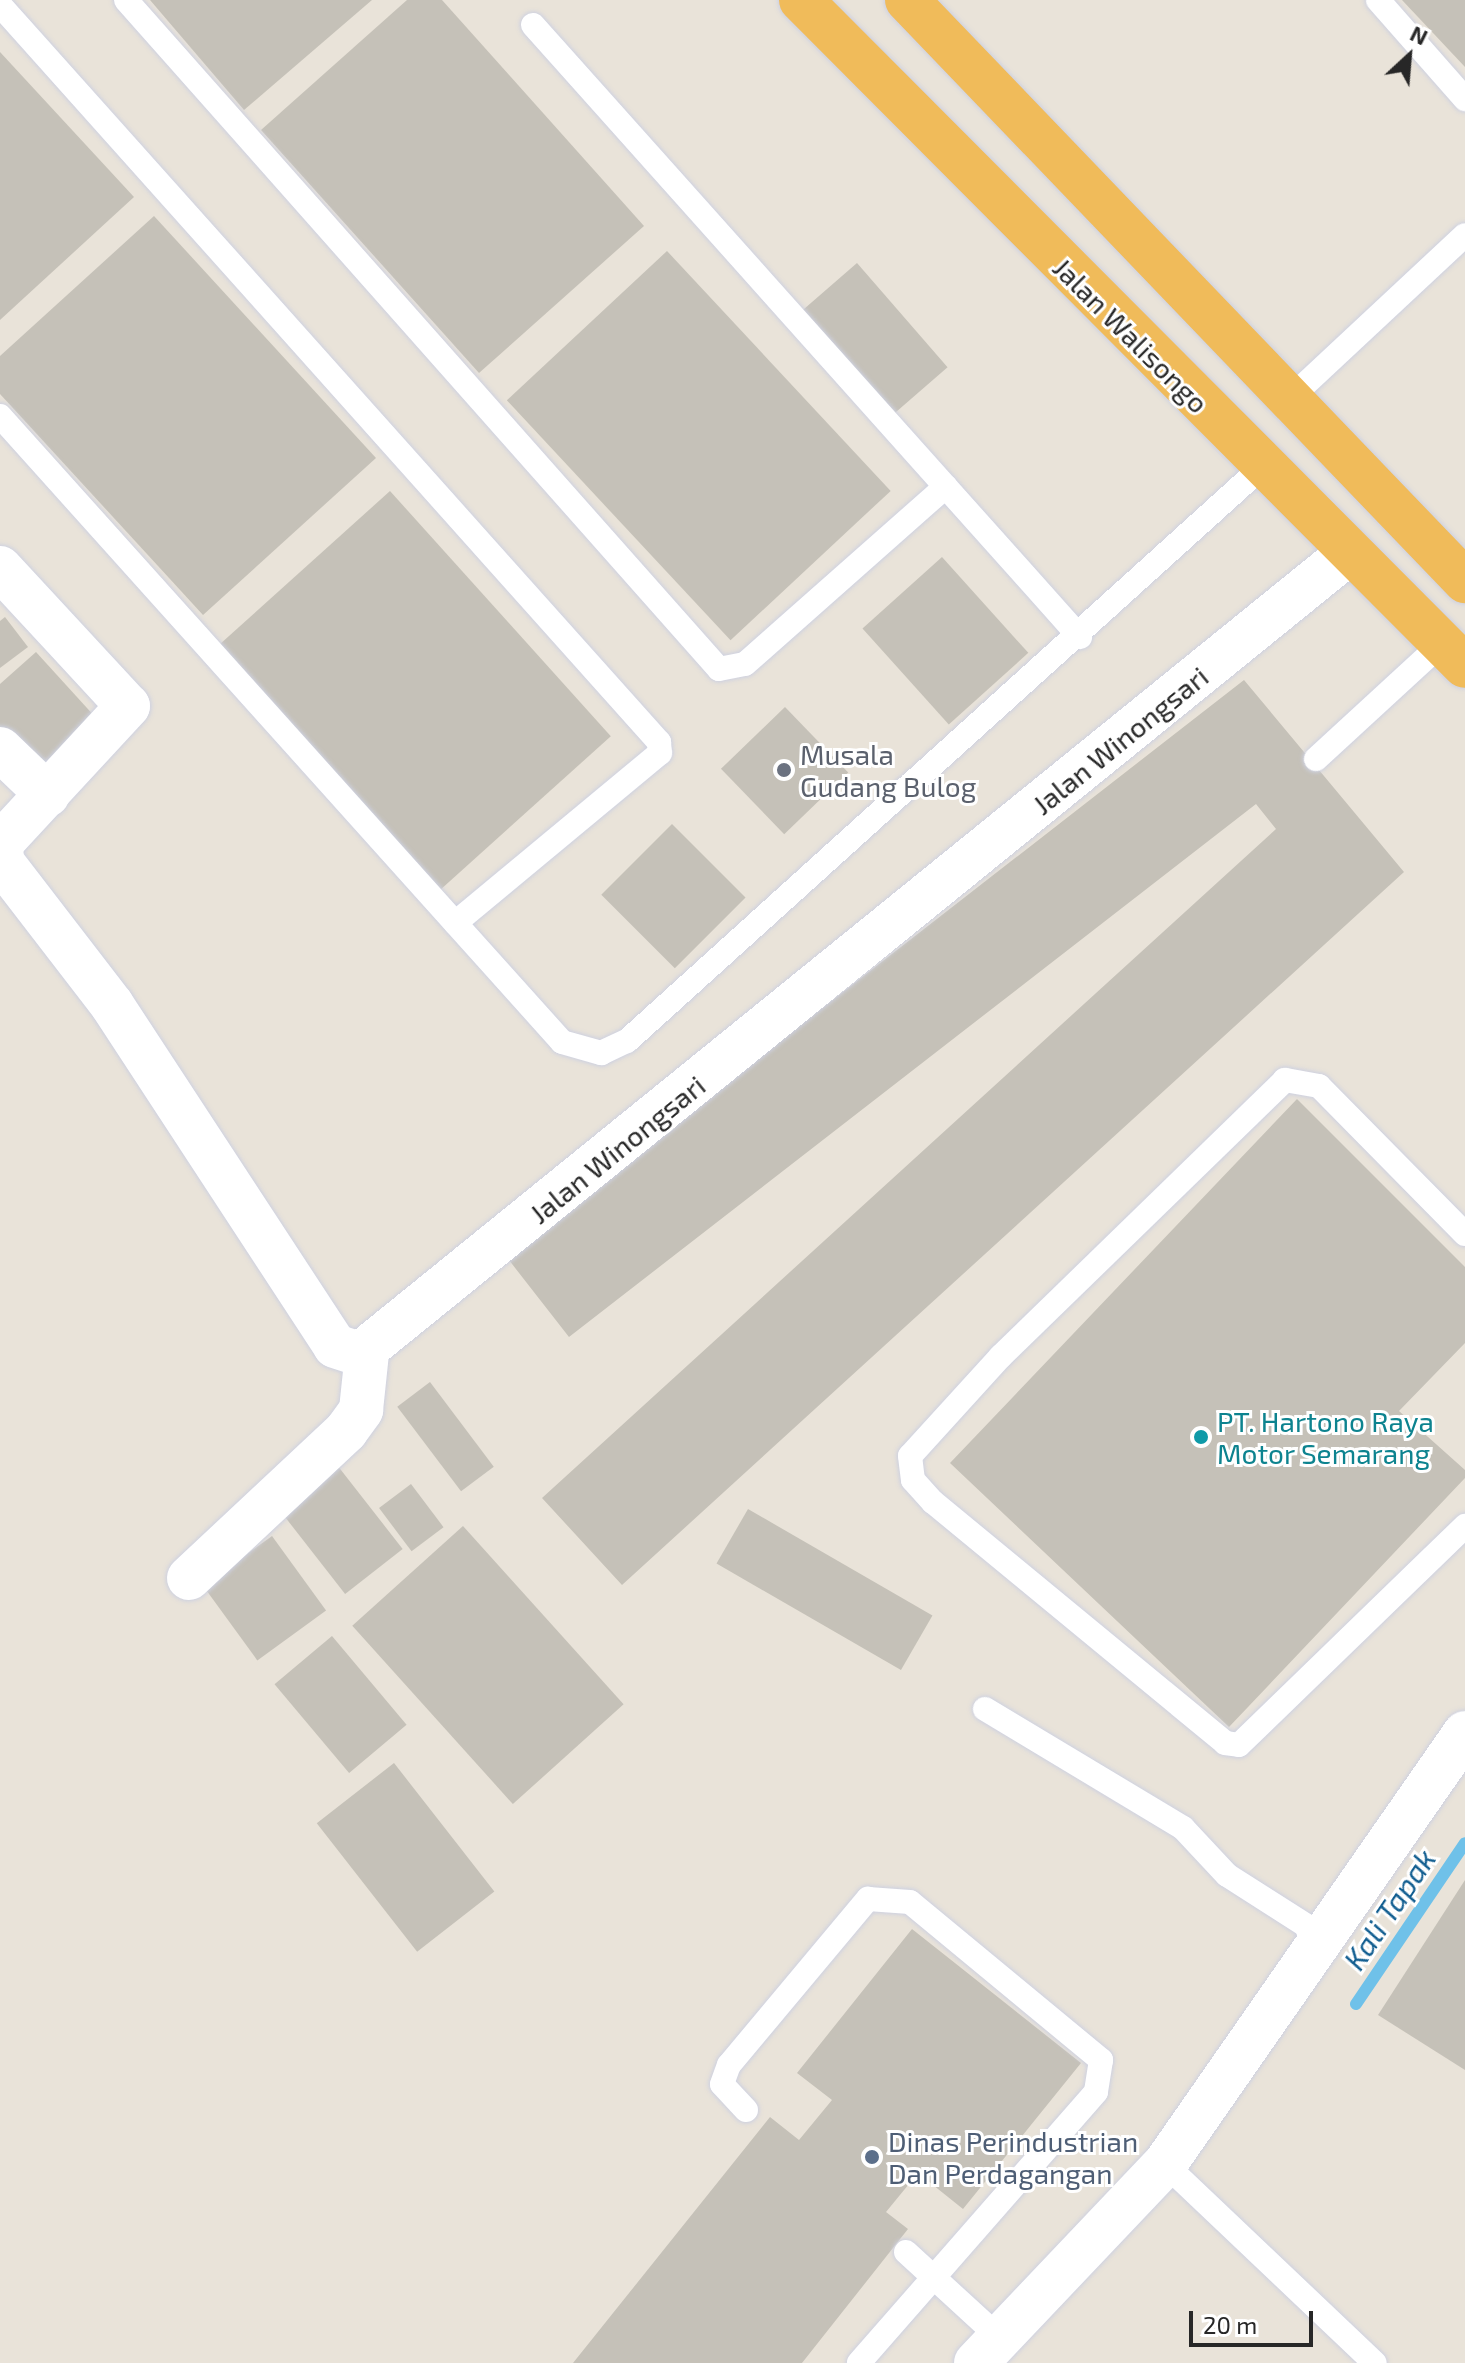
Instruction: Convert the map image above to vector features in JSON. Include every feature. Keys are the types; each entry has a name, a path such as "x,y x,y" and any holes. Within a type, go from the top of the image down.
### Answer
{"highway":[{"name":"Jalan Walisongo","path":"801,0 1262,467 1453,654"},
{"path":"907,0 1287,401 1465,581"}],"street":[{"name":"Jalan Winongsari","path":"367,1353 1350,552"},
{"path":"0,568 127,701 127,711 1,843 2,862 112,1005 335,1346 367,1353 361,1410 346,1431 189,1578"},
{"path":"0,749 48,795"},
{"path":"988,2351 1165,2164 1458,1759"}],"lane":[{"path":"126,0 719,669 745,664 946,486"},
{"path":"1378,0 1465,99"},
{"path":"0,5 659,742 660,753 455,923"},
{"path":"533,25 1080,637"},
{"path":"1287,401 1465,235"},
{"path":"0,416 562,1042 601,1053 627,1041 1080,637 1262,467"},
{"path":"1316,759 1453,654"},
{"path":"1465,1234 1319,1086 1301,1077 1285,1080 990,1367 910,1456 913,1480 933,1502 1225,1743 1239,1745 1465,1526"},
{"path":"985,1709 1183,1828 1227,1875 1307,1926 1314,1954"},
{"path":"746,2110 722,2084 729,2065 868,1899 910,1902 1101,2060 1096,2092 859,2363"},
{"path":"1165,2164 1375,2363"},
{"path":"906,2252 933,2276 988,2351"}],"building":[{"path":"150,0 372,0 244,110"},
{"path":"407,0 442,0 644,226 479,373 261,130"},
{"path":"1402,0 1465,0 1465,67"},
{"path":"0,52 134,197 0,320"},
{"path":"154,216 376,458 203,615 0,394 0,356"},
{"path":"667,251 891,491 731,640 507,400"},
{"path":"857,263 948,367 892,416 801,312"},
{"path":"390,491 611,736 441,889 220,644"},
{"path":"942,557 1028,653 949,724 862,629"},
{"path":"5,617 28,647 0,668 0,621"},
{"path":"36,652 97,719 40,771 0,728 0,684"},
{"path":"1244,680 1404,872 622,1585 542,1498 1276,829 1256,804 569,1337 505,1255"},
{"name":"Musala Gudang Bulog","path":"785,707 848,772 784,834 721,769"},
{"path":"672,824 746,898 675,968 601,895"},
{"name":"PT. Hartono Raya Motor Semarang","path":"1297,1099 1465,1267 1465,1343 1399,1411 1465,1470 1465,1478 1229,1727 950,1463"},
{"path":"430,1382 494,1467 461,1491 397,1407"},
{"path":"330,1456 403,1549 345,1594 272,1501"},
{"path":"411,1484 443,1527 412,1551 379,1508"},
{"path":"748,1509 932,1616 901,1670 716,1564"},
{"path":"463,1526 624,1704 513,1804 352,1626"},
{"path":"272,1536 326,1610 257,1660 203,1586"},
{"path":"332,1636 407,1725 349,1773 275,1684"},
{"path":"394,1763 494,1891 417,1952 317,1823"},
{"path":"1465,1880 1465,2070 1378,2015"},
{"name":"Dinas Perindustrian Dan Perdagangan","path":"912,1929 1081,2063 963,2209 918,2173 886,2212 908,2229 802,2363 573,2363 770,2117 799,2140 832,2100 797,2073"}],"waterway":[{"name":"Kali Tapak","path":"1356,2004 1465,1843"}],"place":[{"name":"Musala Gudang Bulog","path":"784,770"},
{"name":"PT. Hartono Raya Motor Semarang","path":"1201,1437"},
{"name":"Dinas Perindustrian Dan Perdagangan","path":"872,2157"}]}
